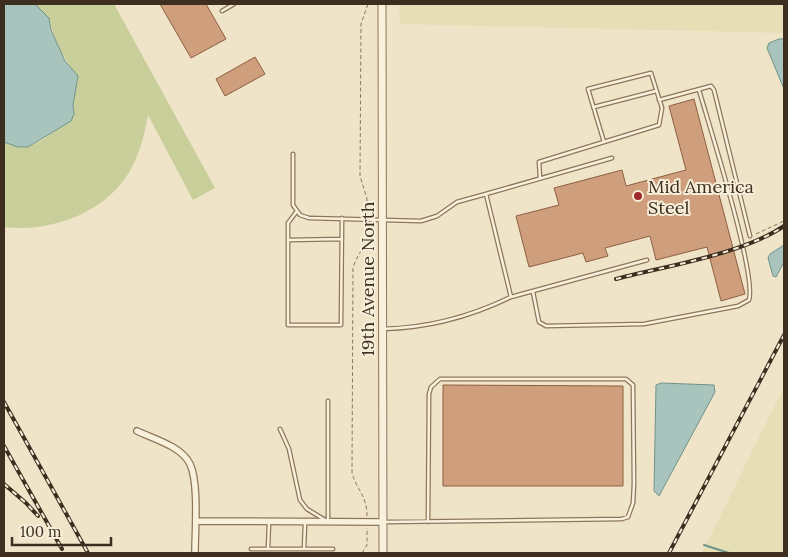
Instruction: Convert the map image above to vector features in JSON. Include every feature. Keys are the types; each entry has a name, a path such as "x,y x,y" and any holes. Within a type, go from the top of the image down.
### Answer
{"street":[{"name":"19th Avenue North","path":"382,4 382,553"},
{"path":"137,431 172,446 189,462 192,473 196,521 195,553"},
{"path":"196,521 382,522"}],"lane":[{"path":"222,11 234,4"},
{"path":"540,178 539,162 604,142 659,125 662,108 651,73 588,89 604,142"},
{"path":"659,100 711,86 714,90 750,236"},
{"path":"533,292 540,322 546,326 644,324 738,306 749,300 751,289 744,253 699,90"},
{"path":"594,107 656,91"},
{"path":"293,154 293,205 300,215 309,218 381,221 429,219 457,202 612,158"},
{"path":"486,194 511,298"},
{"path":"297,211 288,223 288,325 342,325 342,218"},
{"path":"288,240 342,239"},
{"path":"382,329 424,327 485,310 511,298 647,260"},
{"path":"382,522 428,522 622,519 628,517 633,503 634,484 633,384 626,379 440,379 435,381 429,394 428,522"},
{"path":"328,400 328,522"},
{"path":"280,429 289,449 300,500 307,509 328,522"},
{"path":"268,549 269,522"},
{"path":"304,549 305,522"},
{"path":"251,549 333,549"}],"path":[{"path":"362,553 367,545 366,498 354,481 352,473 353,268 356,258 365,248 367,240 367,199 361,182 360,166 361,24 368,4"},
{"path":"750,236 784,221"}],"shaded area":[{"path":"399,4 784,4 784,33 400,24"},
{"path":"784,387 784,553 702,553"}],"green space":[{"path":"35,4 114,4 215,188 193,200 148,115 139,152 134,163 124,180 96,206 61,222 23,228 4,227 4,142 21,147 32,145 52,133 74,114 73,70 59,48 51,24"}],"water":[{"path":"4,4 35,4 49,18 51,30 65,61 78,76 73,105 74,114 71,121 28,147 18,147 4,142"},
{"path":"784,39 784,89 767,48 769,43"},
{"path":"784,245 784,262 776,277 773,276 768,258 770,254"},
{"path":"661,383 714,385 715,392 659,496 654,491 656,385"}],"building":[{"path":"160,4 206,4 226,39 191,58"},
{"path":"255,57 265,74 225,96 216,79"},
{"name":"Mid America Steel","path":"694,99 745,294 721,301 707,247 656,260 650,236 605,248 608,256 586,262 583,253 529,267 516,216 559,205 554,188 622,170 626,186 686,170 669,106"},
{"path":"443,385 623,386 623,486 443,486"}],"waterway":[{"path":"704,545 729,553"}],"railway":[{"path":"616,279 726,252 767,236 784,226"},
{"path":"669,553 784,335"},
{"path":"4,402 88,553"},
{"path":"4,446 62,549"},
{"path":"4,484 38,516"}],"place":[{"name":"Mid America Steel","path":"638,196"}]}
